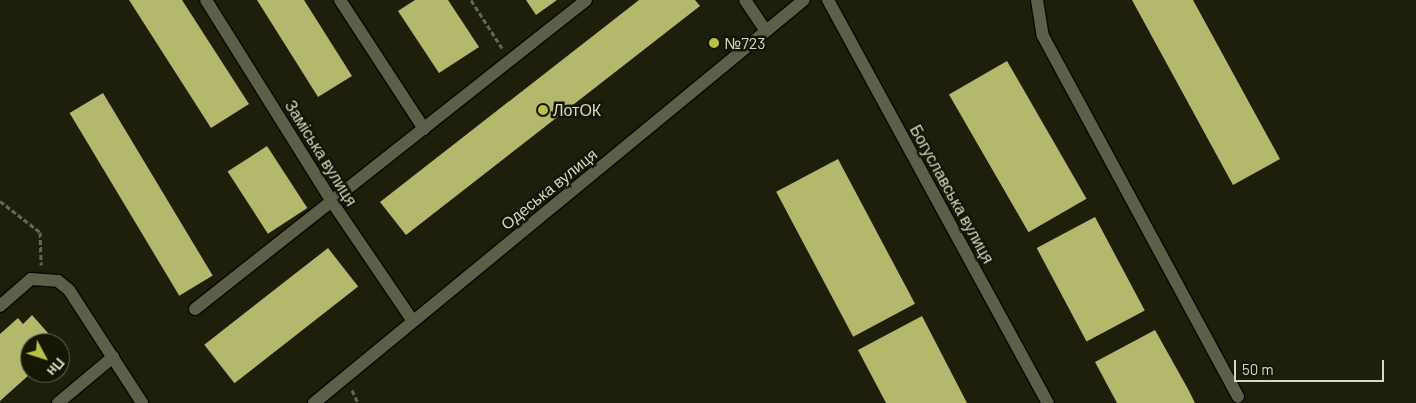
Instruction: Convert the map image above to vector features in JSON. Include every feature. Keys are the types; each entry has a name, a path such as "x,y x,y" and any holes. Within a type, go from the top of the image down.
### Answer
{"street":[{"name":"Заміська вулиця","path":"206,0 332,202 413,321"},
{"path":"340,0 424,129"},
{"path":"194,309 586,0"},
{"path":"745,0 766,32"},
{"name":"Одеська вулиця","path":"314,403 804,0"},
{"name":"Богуславська вулиця","path":"828,0 1048,403"},
{"path":"1037,0 1043,36 1238,397"},
{"path":"0,306 30,279 41,278 58,281 69,290 142,403"},
{"path":"58,403 112,357"}],"path":[{"path":"471,0 510,61"},
{"path":"0,201 40,232 41,278"}],"building":[{"path":"129,0 182,0 249,104 211,128"},
{"path":"257,0 304,0 352,76 318,97"},
{"path":"415,0 448,0 479,47 439,73 398,11"},
{"path":"526,0 557,0 536,15"},
{"path":"639,0 695,0 700,6 406,235 380,202"},
{"path":"1132,0 1193,0 1280,159 1233,185"},
{"path":"1007,61 1086,199 1028,232 949,94"},
{"path":"103,93 213,276 179,296 70,113"},
{"path":"267,146 307,208 268,234 228,172"},
{"path":"838,159 915,304 853,337 776,192"},
{"path":"1095,217 1145,311 1086,342 1037,248"},
{"path":"328,248 358,287 234,383 204,345"},
{"path":"32,315 48,333 20,333 20,383 0,401 0,334 18,318 23,324"},
{"path":"922,316 967,403 886,403 858,350"},
{"path":"1155,330 1195,403 1117,403 1095,362"}],"place":[{"name":"№723","path":"714,43"},
{"name":"ЛотОК","path":"543,110"}]}
